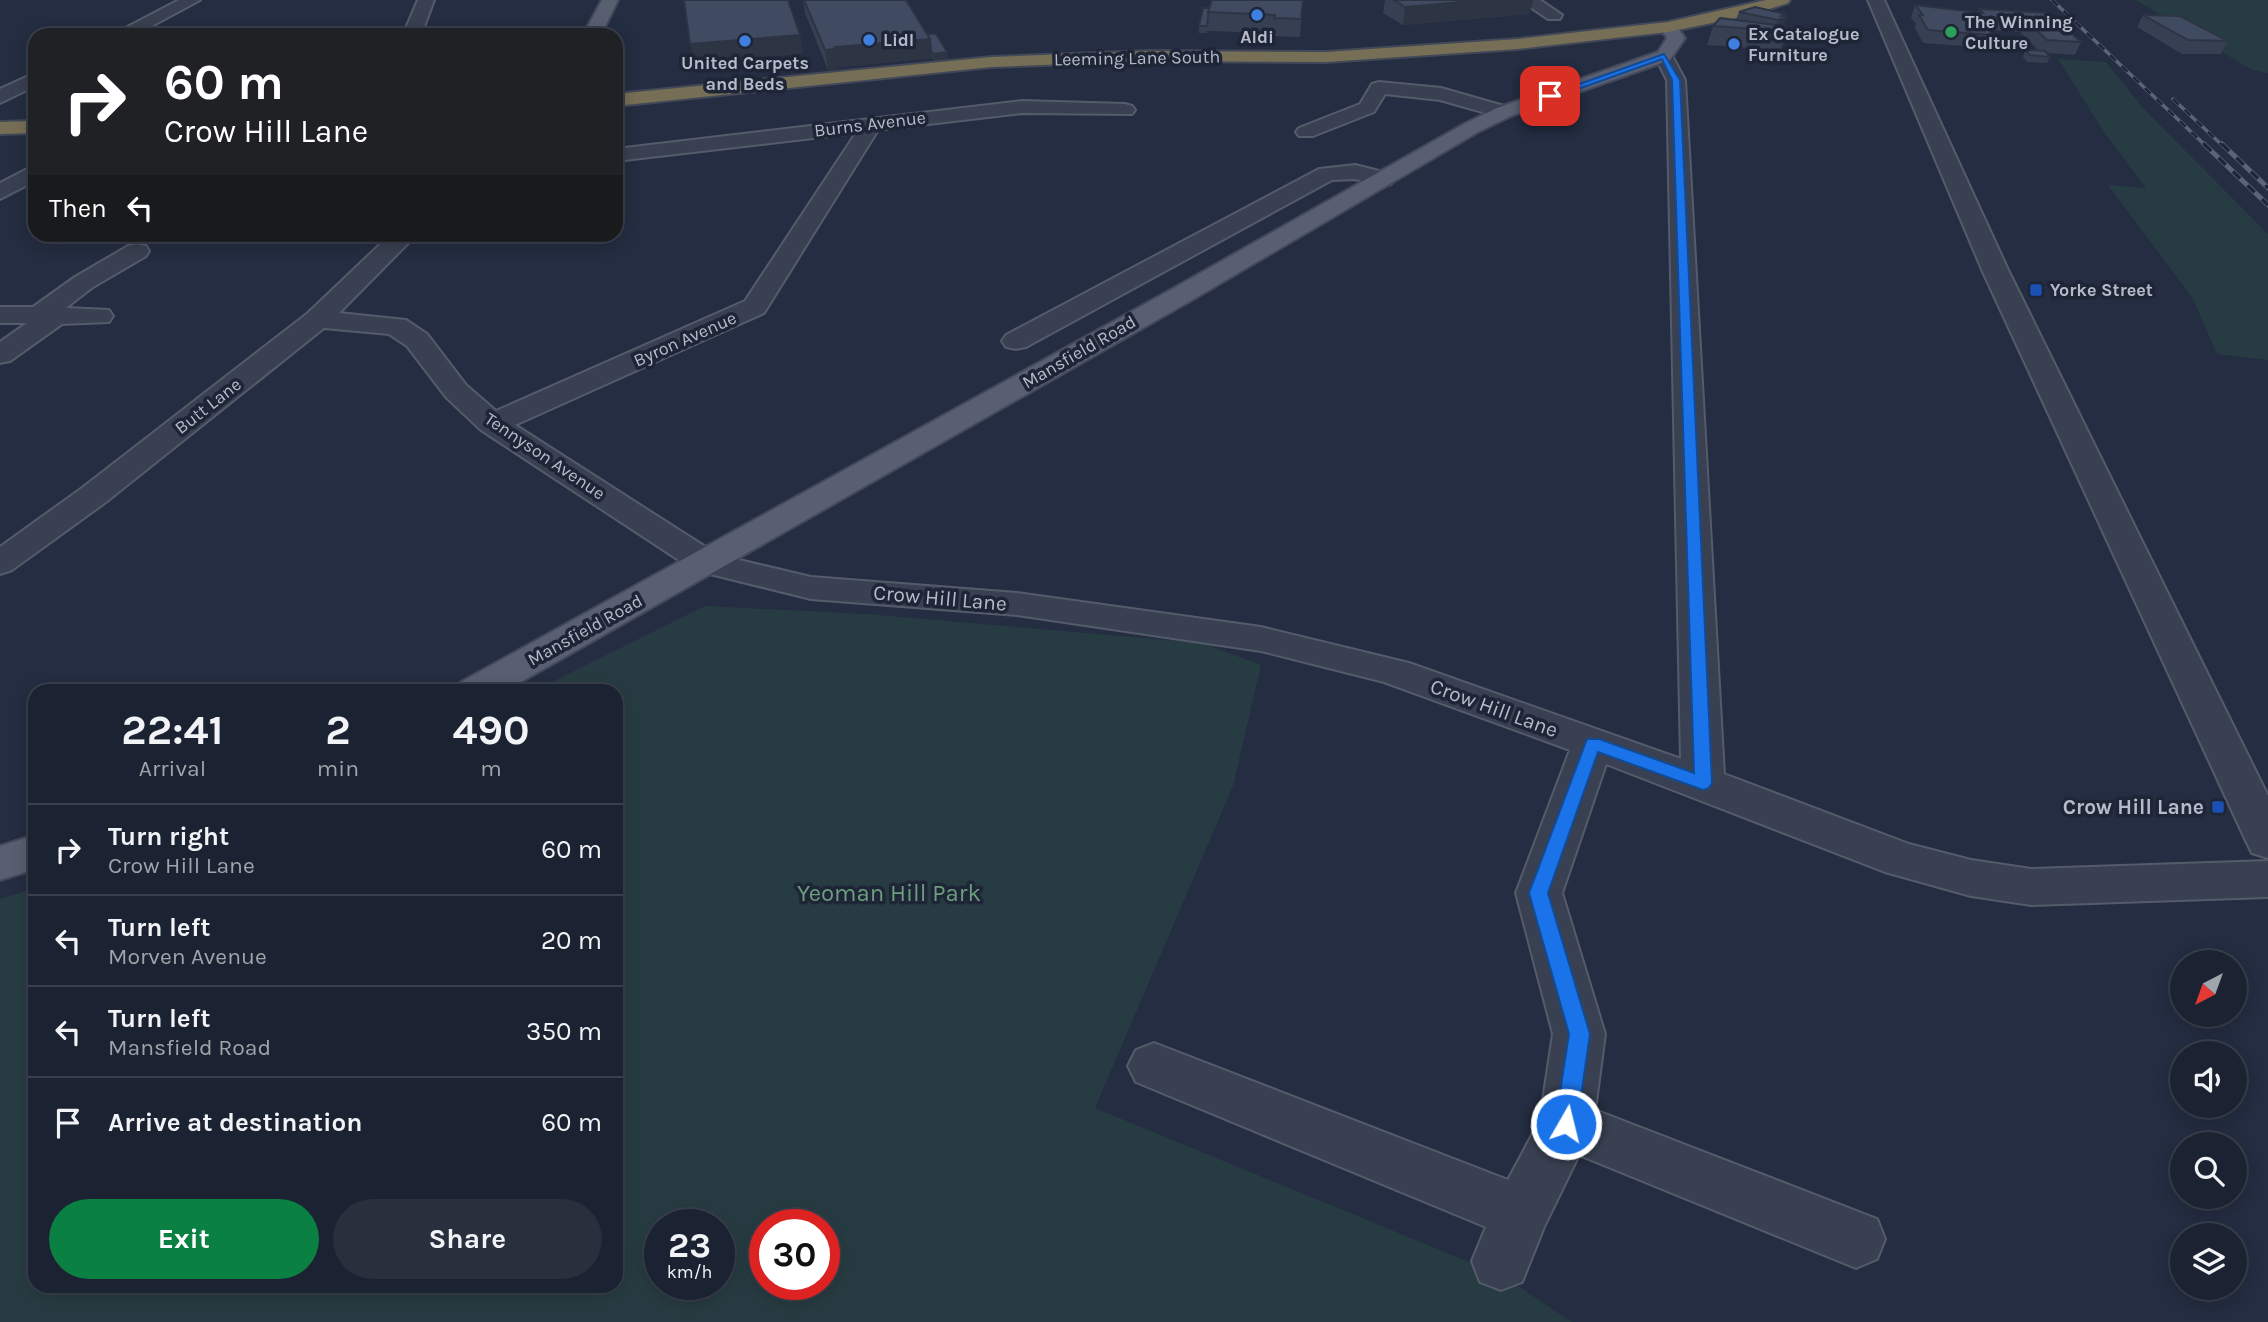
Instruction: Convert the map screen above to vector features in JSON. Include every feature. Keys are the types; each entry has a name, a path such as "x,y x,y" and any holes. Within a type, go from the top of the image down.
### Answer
{"highway":[{"name":"Leeming Lane South","path":"623,98 991,62 1150,56 1326,57 1518,44 1666,41 1782,0"},
{"path":"0,128 28,127"}],"main road":[{"path":"596,28 610,0"},
{"name":"Mansfield Road","path":"488,684 706,564 1471,128 1666,41"},
{"path":"0,863 28,854"}],"street":[{"path":"135,28 192,0"},
{"path":"415,28 426,0"},
{"path":"1528,0 1554,15"},
{"path":"1877,0 1996,272 2268,841"},
{"path":"1666,41 1676,80 1703,783"},
{"path":"0,97 28,83"},
{"path":"1306,132 1367,108 1379,88 1441,94 1504,113"},
{"path":"1350,94 1375,95"},
{"name":"Burns Avenue","path":"623,154 1022,107 1124,113"},
{"name":"Byron Avenue","path":"492,424 755,307 872,124"},
{"path":"1016,341 1327,174 1355,172 1383,179"},
{"path":"0,192 28,176"},
{"name":"Butt Lane","path":"0,563 94,495 318,319 396,242"},
{"path":"0,355 84,282 110,270 137,251"},
{"path":"1091,301 1137,320"},
{"path":"0,315 100,316"},
{"name":"Tennyson Avenue","path":"318,319 396,326 417,340 456,391 492,424 706,564"},
{"name":"Crow Hill Lane","path":"706,564 811,588 1017,604 1261,639 1395,672 1703,783 1901,860 1971,878 2031,887 2268,879"},
{"path":"1154,1066 1511,1237 1566,1124 1579,1034 1539,893 1593,743"},
{"path":"1566,1124 1856,1239"}],"green space":[{"path":"2136,0 2268,0 2268,73 2252,70"},
{"path":"2058,59 2106,62 2143,108 2268,234 2268,360 2217,354 2192,297 2108,185 2146,188 2104,132"},
{"name":"Yeoman Hill Park","path":"705,606 866,614 1202,643 1261,665 1233,786 1095,1108 1503,1276 1572,1322 0,1322 0,899 28,890 28,1293 623,1293 623,684 548,684"}],"building":[{"path":"684,0 788,0 800,35 690,44"},
{"path":"804,0 906,0 930,39 825,50"},
{"path":"1212,0 1303,0 1301,19 1208,12"},
{"path":"1394,0 1484,0 1405,7"},
{"path":"1915,5 1983,13 1979,9 2048,13 2081,42 2047,40 2025,19 1986,17 1993,23 1985,23 1992,35 1928,30 1919,15 1923,15"},
{"path":"1755,7 1785,14 1781,16 1786,17 1778,20 1739,12"},
{"path":"1203,8 1209,8 1207,26 1199,26"},
{"path":"2143,15 2180,16 2228,41 2188,40"},
{"path":"1720,18 1785,26 1787,31 1713,26"},
{"path":"927,34 936,34 947,52 933,54"},
{"path":"2025,50 2045,51 2050,57 2030,55"}],"railway":[{"path":"2052,0 2206,146"},
{"path":"2173,99 2223,146"},
{"path":"2204,144 2268,205"},
{"path":"2222,144 2268,188"}],"place":[{"name":"Aldi","path":"1257,15"},
{"name":"The Winning Culture","path":"1951,32"},
{"name":"Lidl","path":"869,40"},
{"name":"United Carpets and Beds","path":"745,41"},
{"name":"Ex Catalogue Furniture","path":"1734,44"},
{"name":"Yorke Street","path":"2036,290"},
{"name":"Crow Hill Lane","path":"2218,807"}],"route":[{"path":"1550,96 1664,56 1676,80 1703,783 1593,743 1539,893 1579,1034 1566,1124"}]}
